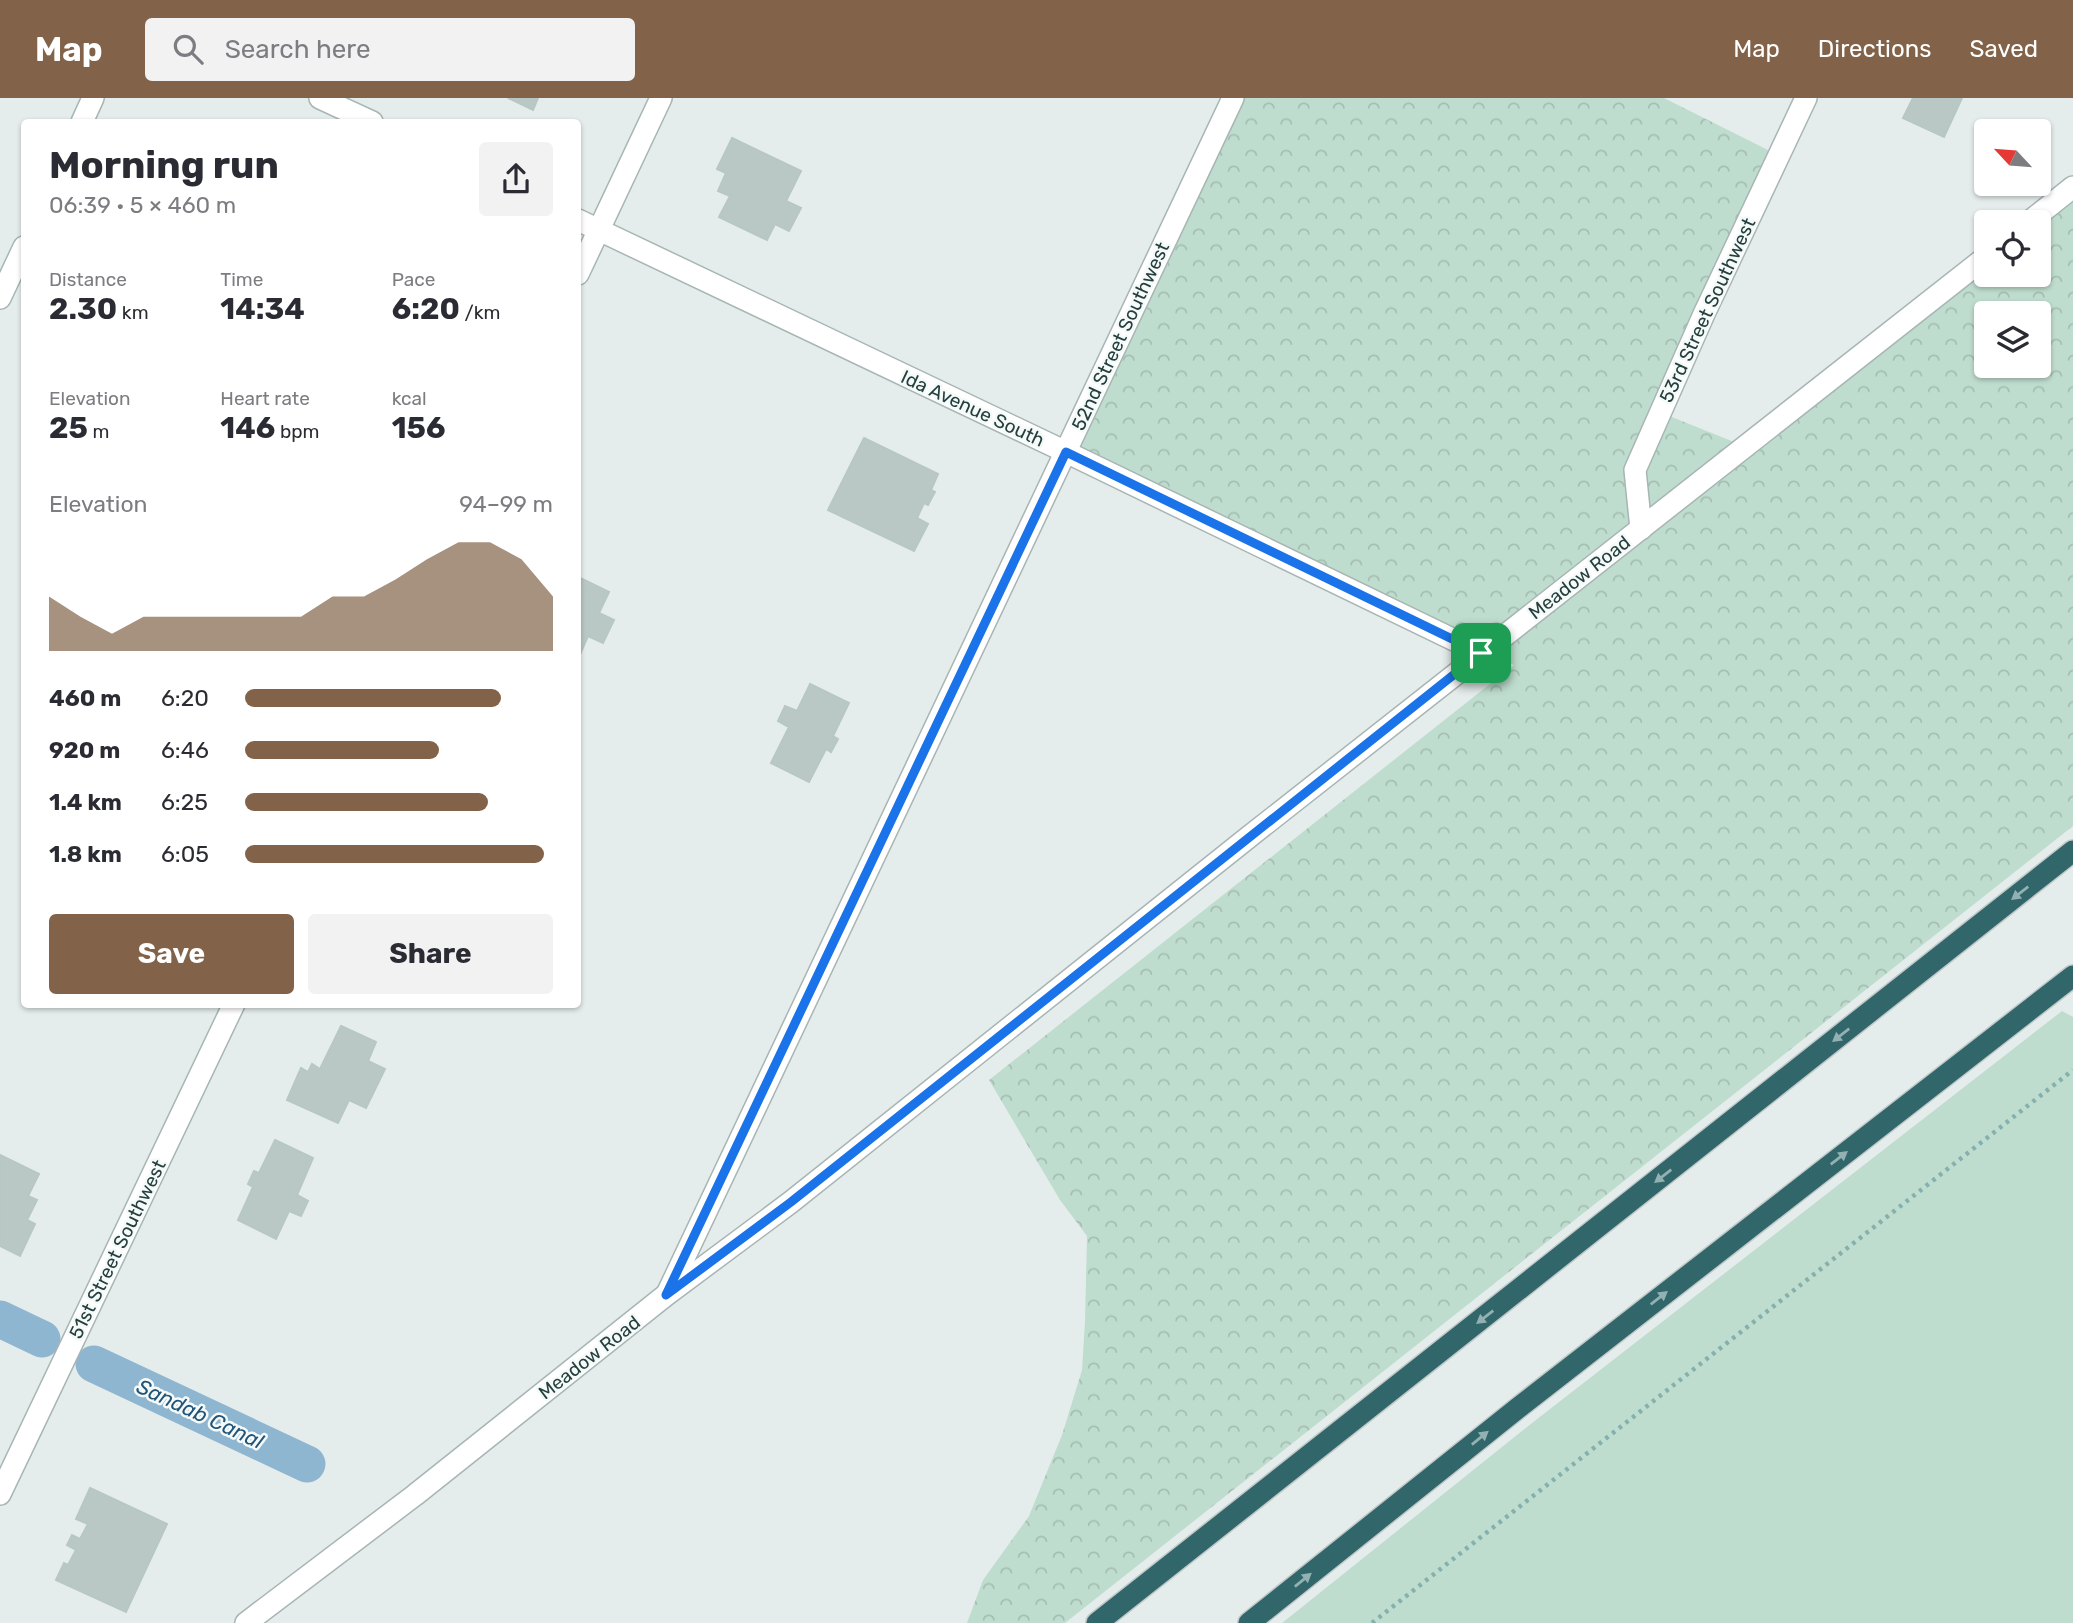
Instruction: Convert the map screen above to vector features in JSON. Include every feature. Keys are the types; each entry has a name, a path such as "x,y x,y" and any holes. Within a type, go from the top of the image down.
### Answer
{"highway":[{"path":"1097,1623 2073,851"},
{"path":"1249,1623 1518,1408 2073,976"}],"street":[{"path":"83,119 93,98"},
{"path":"320,98 366,119"},
{"path":"581,267 661,98"},
{"name":"52nd Street Southwest","path":"666,1295 1233,98"},
{"name":"53rd Street Southwest","path":"1641,529 1635,470 1704,314 1806,98"},
{"path":"2044,210 2073,187"},
{"name":"Ida Avenue South","path":"581,222 1481,653"},
{"path":"0,298 21,253"},
{"name":"Meadow Road","path":"246,1623 415,1495 666,1295 791,1202 1481,653 1974,266"},
{"name":"51st Street Southwest","path":"0,1494 232,1008"}],"path":[{"path":"1372,1623 2073,1070"}],"green space":[{"path":"1233,98 1664,98 1776,154 1662,413 1754,450 1974,274 1974,287 2051,287 2051,212 2073,194 2073,826 1065,1623 967,1623 983,1580 1029,1516 1062,1435 1082,1370 1085,1321 1087,1236 1060,1200 989,1080 1514,665 1071,442"},
{"path":"2062,1011 2073,1017 2073,1623 1282,1623 1532,1423"}],"building":[{"path":"508,98 538,98 533,110"},
{"path":"1913,98 1962,98 1944,137 1903,118"},
{"path":"732,138 801,171 786,201 801,208 789,231 775,224 767,240 719,217 730,196 718,191 726,173 717,169"},
{"path":"864,438 938,474 931,490 935,492 928,505 924,503 917,518 928,524 914,551 828,510"},
{"path":"581,578 609,592 599,613 614,620 603,643 588,636 581,652"},
{"path":"810,684 849,703 833,736 838,739 831,752 826,749 809,782 771,763 789,727 778,721 785,706 797,711"},
{"path":"341,1026 376,1042 368,1061 385,1069 366,1108 349,1100 338,1123 287,1100 301,1068 308,1072 312,1064 320,1069"},
{"path":"275,1140 313,1158 297,1195 308,1201 301,1216 289,1211 276,1239 238,1220 253,1187 248,1184 254,1171 259,1173"},
{"path":"0,1155 39,1174 28,1196 37,1200 27,1220 35,1224 20,1256 0,1246"},
{"path":"90,1488 167,1524 126,1612 56,1580 64,1563 68,1565 76,1550 67,1545 72,1535 80,1539 88,1524 76,1519"}],"waterway":[{"name":"Sandab Canal","path":"0,1319 42,1339"},
{"name":"Sandab Canal","path":"94,1364 307,1464"}],"route":[{"path":"1066,452 1481,653 791,1202 666,1295 1066,452"}]}
